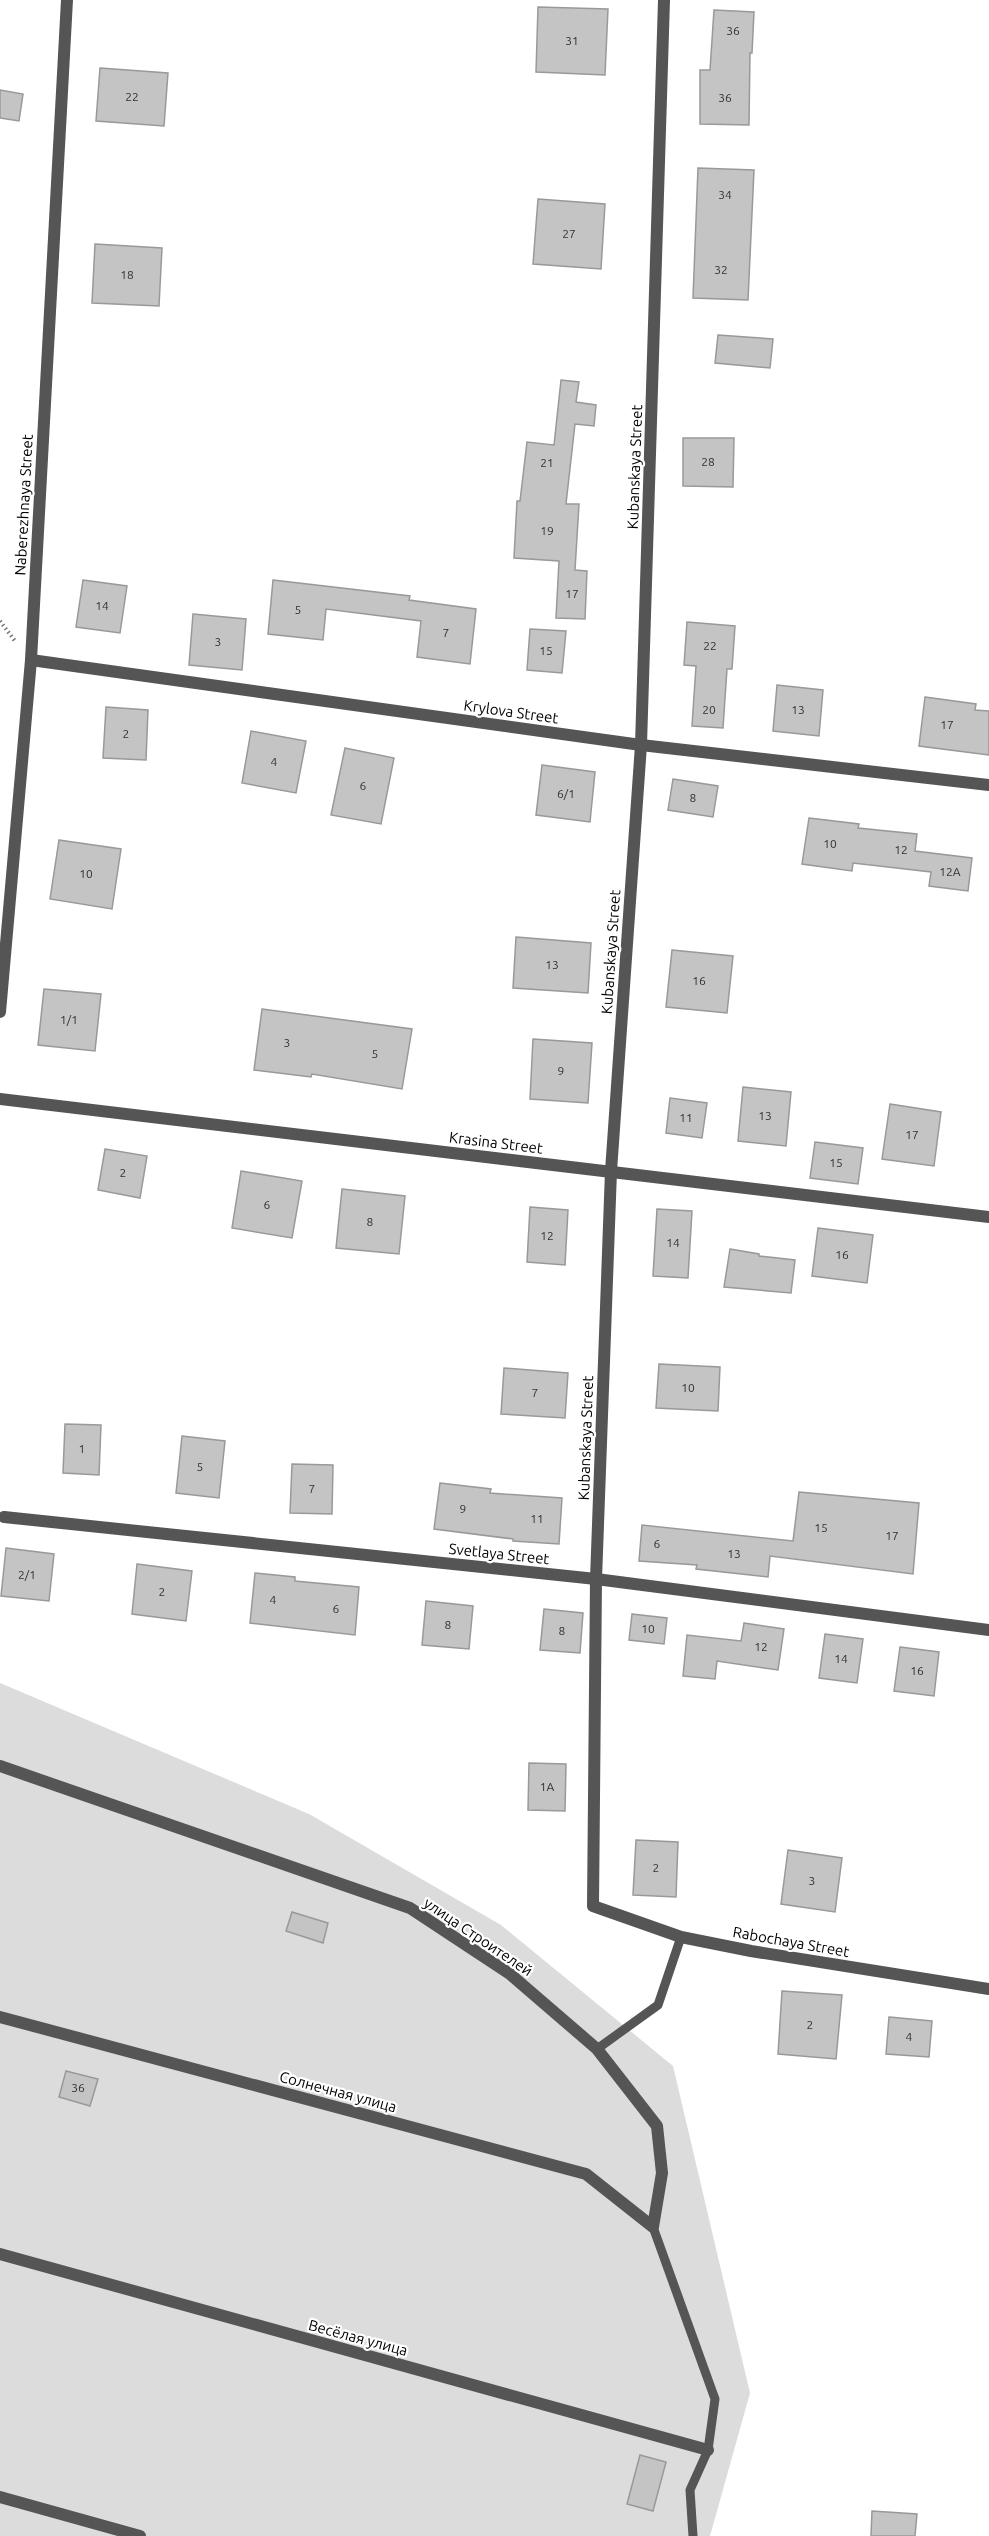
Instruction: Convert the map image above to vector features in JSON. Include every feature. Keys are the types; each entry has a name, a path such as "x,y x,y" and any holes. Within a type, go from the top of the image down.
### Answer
{"street":[{"name":"Naberezhnaya Street","path":"0,1012 30,660 67,0"},
{"name":"Kubanskaya Street","path":"593,1906 596,1579 610,1171 641,745 664,0"},
{"name":"Krylova Street","path":"30,660 641,745 989,785"},
{"name":"Krasina Street","path":"0,1099 989,1217"},
{"name":"Svetlaya Street","path":"4,1517 596,1579 989,1630"},
{"name":"улица Строителей","path":"0,1766 410,1908 510,1974 597,2049 657,2126 662,2173 653,2227"},
{"name":"Rabochaya Street","path":"593,1906 681,1937 751,1951 989,1989"},
{"name":"Солнечная улица","path":"0,2017 586,2174 653,2227"},
{"name":"Весёлая улица","path":"0,2254 708,2450"},
{"path":"0,2497 140,2536"}],"lane":[{"path":"597,2049 658,2005 681,1937"},
{"path":"653,2227 715,2399 708,2450 690,2490 693,2536"}],"shaded area":[{"path":"0,1683 309,1814 501,1925 673,2066 750,2393 710,2536 0,2536"}],"building":[{"path":"538,7 608,9 605,75 536,72"},
{"path":"714,10 754,12 752,53 750,53 749,125 700,124 700,70 710,70"},
{"path":"100,68 168,73 164,126 96,121"},
{"path":"0,90 23,94 19,121 0,118"},
{"path":"698,168 754,170 748,300 693,298"},
{"path":"538,199 605,204 601,269 533,264"},
{"path":"95,244 162,248 159,306 92,303"},
{"path":"718,335 773,339 770,368 715,363"},
{"path":"561,380 579,382 576,402 596,405 594,426 575,424 566,504 579,504 575,570 587,571 585,619 556,618 559,561 514,558 517,501 520,501 527,442 554,445"},
{"path":"683,438 734,438 733,487 683,486"},
{"path":"83,580 127,586 120,633 76,627"},
{"path":"273,580 410,596 409,600 476,609 470,664 417,657 421,621 326,609 323,640 268,634"},
{"path":"193,614 246,619 242,670 189,665"},
{"path":"687,622 735,626 732,669 727,669 723,728 692,726 696,666 684,665"},
{"path":"530,629 566,631 562,673 527,670"},
{"path":"777,685 823,690 819,736 773,731"},
{"path":"925,697 976,704 975,710 989,711 989,755 919,746"},
{"path":"106,707 148,710 146,760 103,758"},
{"path":"251,731 306,741 296,793 242,783"},
{"path":"345,748 394,758 381,824 331,815"},
{"path":"542,765 595,772 590,822 536,815"},
{"path":"673,779 718,786 713,817 668,810"},
{"path":"809,818 859,824 858,828 917,834 915,851 972,858 968,891 929,886 931,872 853,863 852,871 802,864"},
{"path":"59,840 121,849 112,909 50,899"},
{"path":"516,937 591,943 588,993 513,988"},
{"path":"672,950 733,956 727,1013 666,1007"},
{"path":"44,989 101,994 95,1051 38,1045"},
{"path":"262,1009 412,1029 402,1089 312,1074 311,1077 254,1070"},
{"path":"533,1039 592,1043 588,1103 530,1099"},
{"path":"743,1087 791,1092 786,1146 738,1141"},
{"path":"670,1098 707,1103 702,1138 666,1133"},
{"path":"890,1104 941,1112 934,1166 882,1159"},
{"path":"815,1142 863,1148 858,1184 810,1178"},
{"path":"105,1149 147,1156 140,1198 98,1190"},
{"path":"241,1171 302,1181 292,1238 232,1228"},
{"path":"342,1189 405,1196 399,1254 336,1248"},
{"path":"530,1207 568,1210 565,1265 527,1262"},
{"path":"657,1209 692,1211 688,1278 653,1276"},
{"path":"818,1228 873,1235 867,1283 812,1276"},
{"path":"730,1249 759,1254 759,1256 795,1260 791,1293 724,1287"},
{"path":"659,1364 720,1367 718,1411 656,1408"},
{"path":"504,1368 568,1373 565,1418 501,1414"},
{"path":"65,1424 101,1425 99,1475 63,1473"},
{"path":"182,1436 225,1441 219,1498 176,1493"},
{"path":"292,1464 333,1465 332,1514 290,1513"},
{"path":"440,1483 491,1489 490,1493 562,1498 559,1544 513,1541 513,1539 434,1529"},
{"path":"799,1492 919,1503 913,1574 770,1556 768,1577 696,1569 697,1565 639,1561 642,1525 793,1541"},
{"path":"6,1548 54,1554 49,1601 1,1596"},
{"path":"137,1564 192,1571 186,1621 132,1614"},
{"path":"255,1573 295,1577 295,1581 359,1587 355,1635 250,1623"},
{"path":"426,1601 473,1606 469,1649 422,1645"},
{"path":"544,1609 583,1613 580,1653 540,1650"},
{"path":"632,1614 667,1618 664,1644 629,1640"},
{"path":"744,1623 784,1629 778,1670 717,1661 715,1679 683,1676 687,1635 741,1641"},
{"path":"825,1634 863,1639 857,1683 819,1678"},
{"path":"900,1647 939,1652 934,1696 894,1691"},
{"path":"529,1763 566,1764 565,1811 528,1810"},
{"path":"636,1840 678,1842 676,1897 633,1895"},
{"path":"788,1850 842,1858 835,1912 781,1904"},
{"path":"292,1912 328,1923 323,1943 286,1931"},
{"path":"782,1991 842,1995 836,2059 778,2054"},
{"path":"889,2017 932,2021 929,2057 886,2054"},
{"path":"66,2071 98,2079 90,2106 59,2097"},
{"path":"640,2455 666,2462 653,2511 627,2504"},
{"path":"872,2511 917,2514 915,2536 871,2536"}]}
